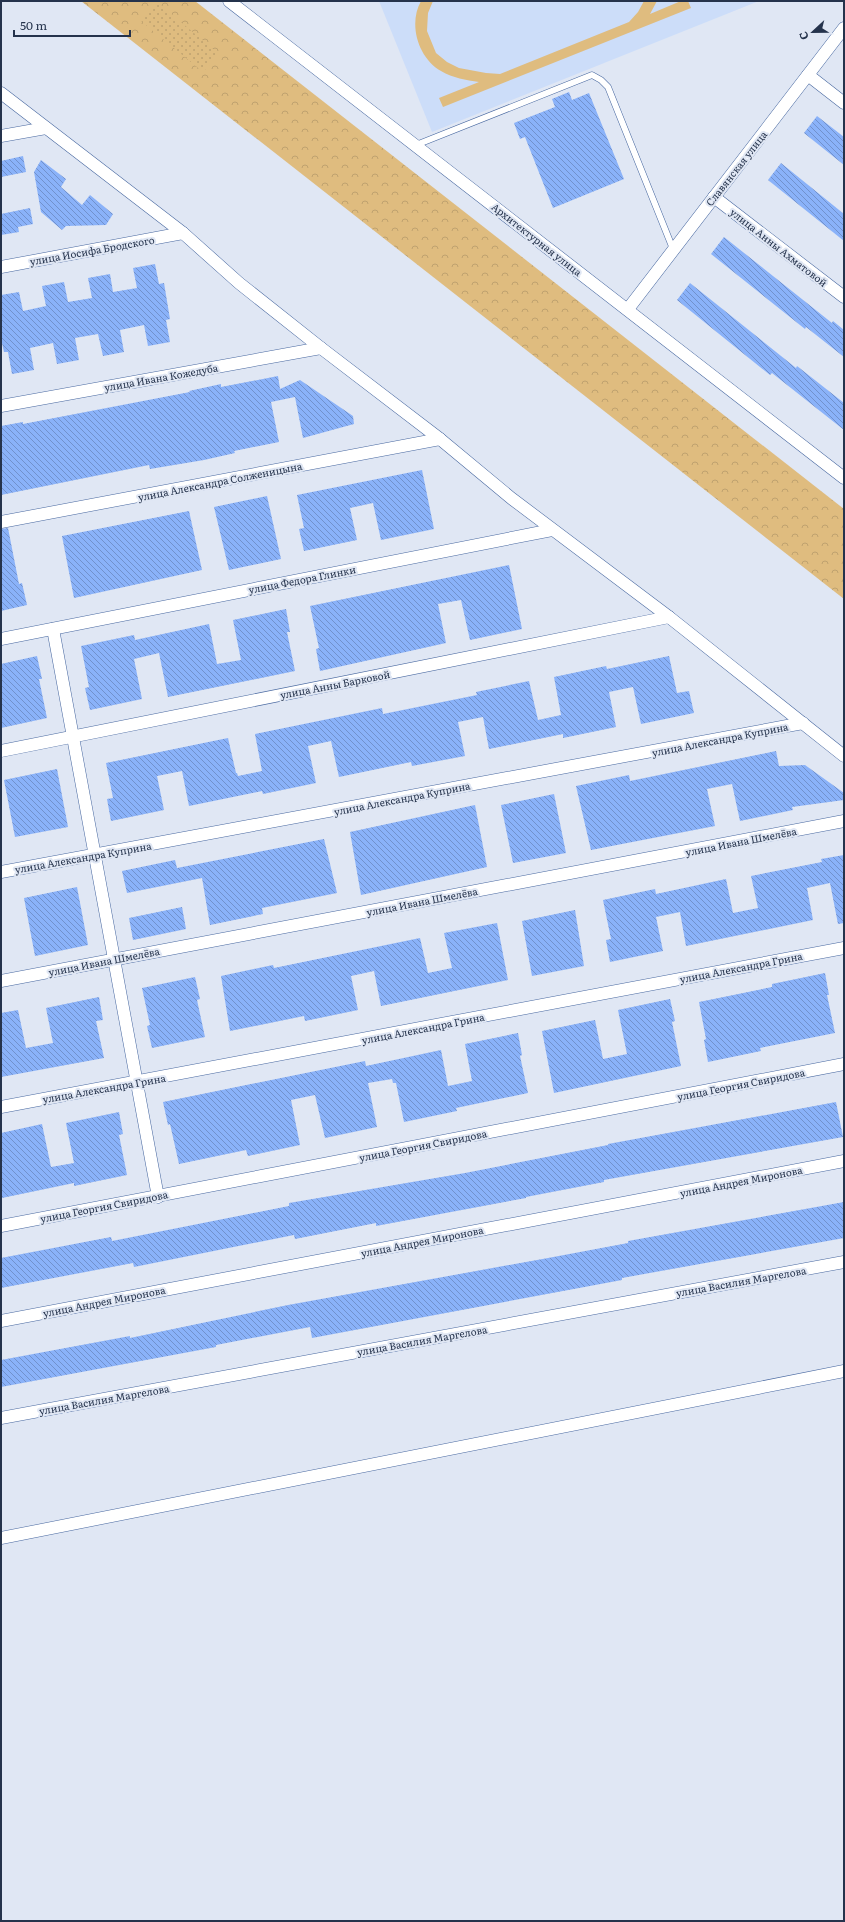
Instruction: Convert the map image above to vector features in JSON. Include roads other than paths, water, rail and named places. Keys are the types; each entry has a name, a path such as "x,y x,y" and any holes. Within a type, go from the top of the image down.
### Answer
{"street":[{"name":"Архитектурная улица","path":"230,1 844,478"},
{"name":"Славянская улица","path":"628,309 844,28"},
{"path":"808,75 844,102"},
{"path":"1,93 183,233 240,283 321,348 440,439 552,530 669,617 844,756"},
{"path":"1,136 46,128"},
{"name":"улица Анны Ахматовой","path":"714,197 844,297"},
{"name":"улица Иосифа Бродского","path":"1,267 183,233"},
{"name":"улица Ивана Кожедуба","path":"1,406 321,348"},
{"name":"улица Александра Солженицына","path":"1,522 440,439"},
{"name":"улица Федора Глинки","path":"1,639 552,530"},
{"name":"улица Анны Барковой","path":"1,751 73,738 669,617"},
{"path":"52,629 158,1196"},
{"name":"улица Александра Куприна","path":"1,872 803,723"},
{"name":"улица Ивана Шмелёва","path":"1,981 844,821"},
{"name":"улица Александра Грина","path":"1,1107 844,948"},
{"name":"улица Георгия Свиридова","path":"1,1226 844,1064"},
{"name":"улица Андрея Миронова","path":"1,1321 844,1162"},
{"name":"улица Василия Маргелова","path":"1,1418 844,1262"},
{"path":"1,1538 844,1371"}],"lane":[{"path":"416,145 592,75 601,80 608,87 673,250"}]}
